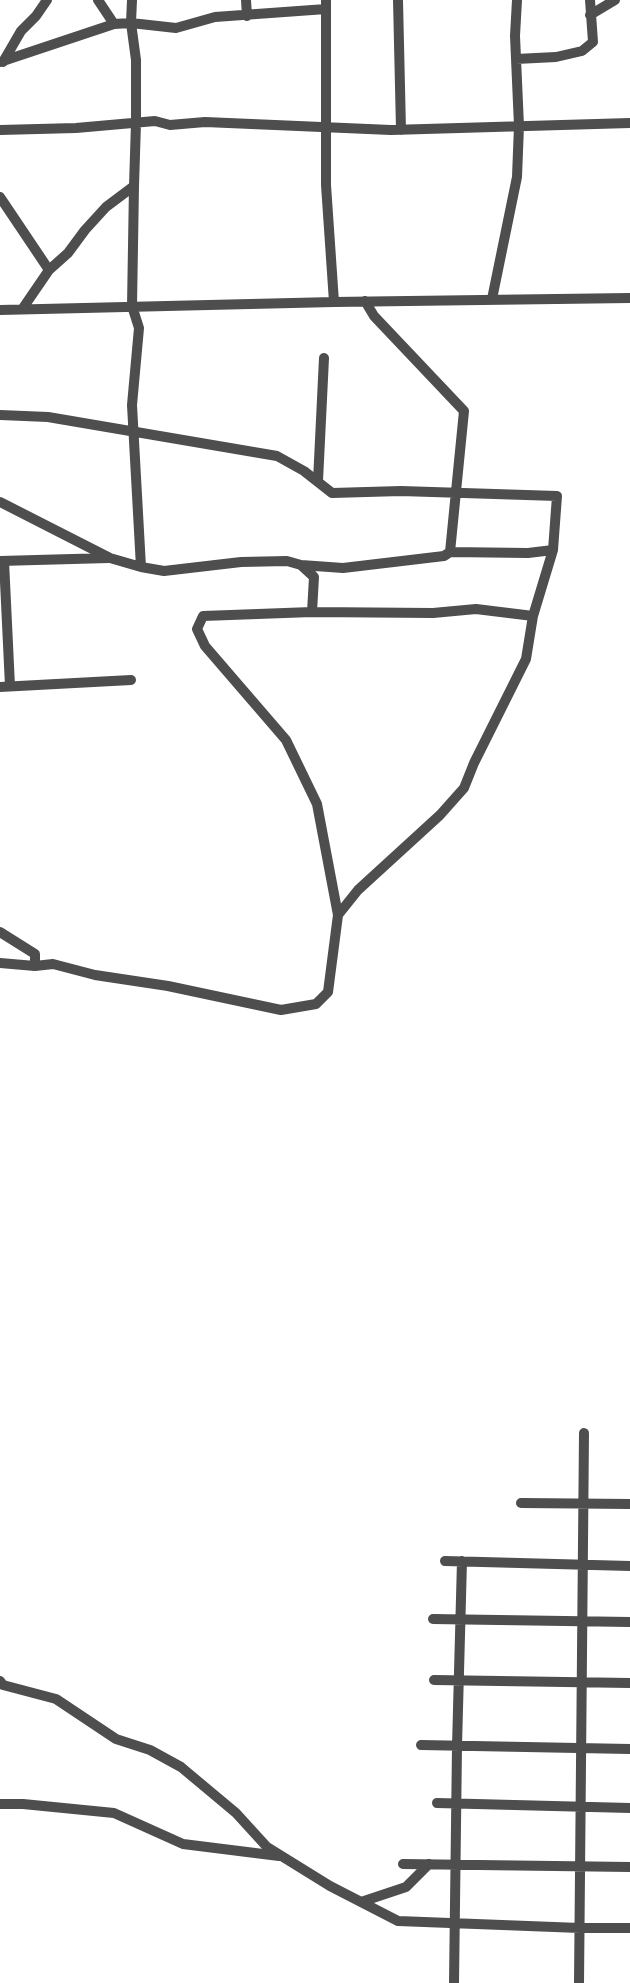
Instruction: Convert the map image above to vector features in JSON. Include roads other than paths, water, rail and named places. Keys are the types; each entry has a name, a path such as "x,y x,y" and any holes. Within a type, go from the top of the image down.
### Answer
{"street":[{"path":"2,62 21,31 36,16 46,0"},
{"path":"98,0 114,24"},
{"path":"132,0 130,23 136,60 132,306 139,328 132,405 132,432 141,567"},
{"path":"246,0 247,16"},
{"path":"398,0 401,130"},
{"path":"492,299 516,177 519,126 515,36 517,0"},
{"path":"516,59 556,57 582,51 592,42 590,0"},
{"path":"590,15 615,0"},
{"path":"2,62 114,24 130,23 176,28 215,17 247,16 326,4 326,185 334,302"},
{"path":"0,130 76,128 155,121 170,125 205,122 401,130 630,123"},
{"path":"23,308 49,270 68,253 106,206 134,186"},
{"path":"0,197 49,270"},
{"path":"0,310 365,301 630,298"},
{"path":"365,301 374,316 464,411 450,552"},
{"path":"318,481 324,358"},
{"path":"0,415 48,417 277,456 304,471 332,493 401,491 557,496 553,550 533,616 526,659 474,763 464,788 440,815 358,890 338,915"},
{"path":"0,502 110,558 164,571 241,562 287,561 301,565 343,568 444,556 450,552 528,553 553,550"},
{"path":"110,558 34,558 2,561 5,686 130,680"},
{"path":"301,565 314,577 312,612"},
{"path":"0,962 35,966 53,964 95,975 168,986 281,1010 316,1004 328,992 338,915 317,804 286,740 205,646 197,630 203,616 312,612 434,613 476,609 533,616"},
{"path":"0,932 35,954 35,966"},
{"path":"579,1983 584,1433"},
{"path":"521,1503 630,1504"},
{"path":"445,1561 630,1566"},
{"path":"454,1983 458,1680 462,1562"},
{"path":"434,1619 630,1622"},
{"path":"434,1680 630,1683"},
{"path":"0,1681 3,1685 56,1699 116,1739 150,1750 181,1767 236,1813 267,1847 330,1886 398,1921 580,1928 630,1928"},
{"path":"421,1745 630,1748"},
{"path":"437,1803 630,1808"},
{"path":"0,1804 23,1804 114,1813 183,1844 282,1857"},
{"path":"403,1864 630,1867"},
{"path":"361,1902 406,1887 429,1864"}]}
